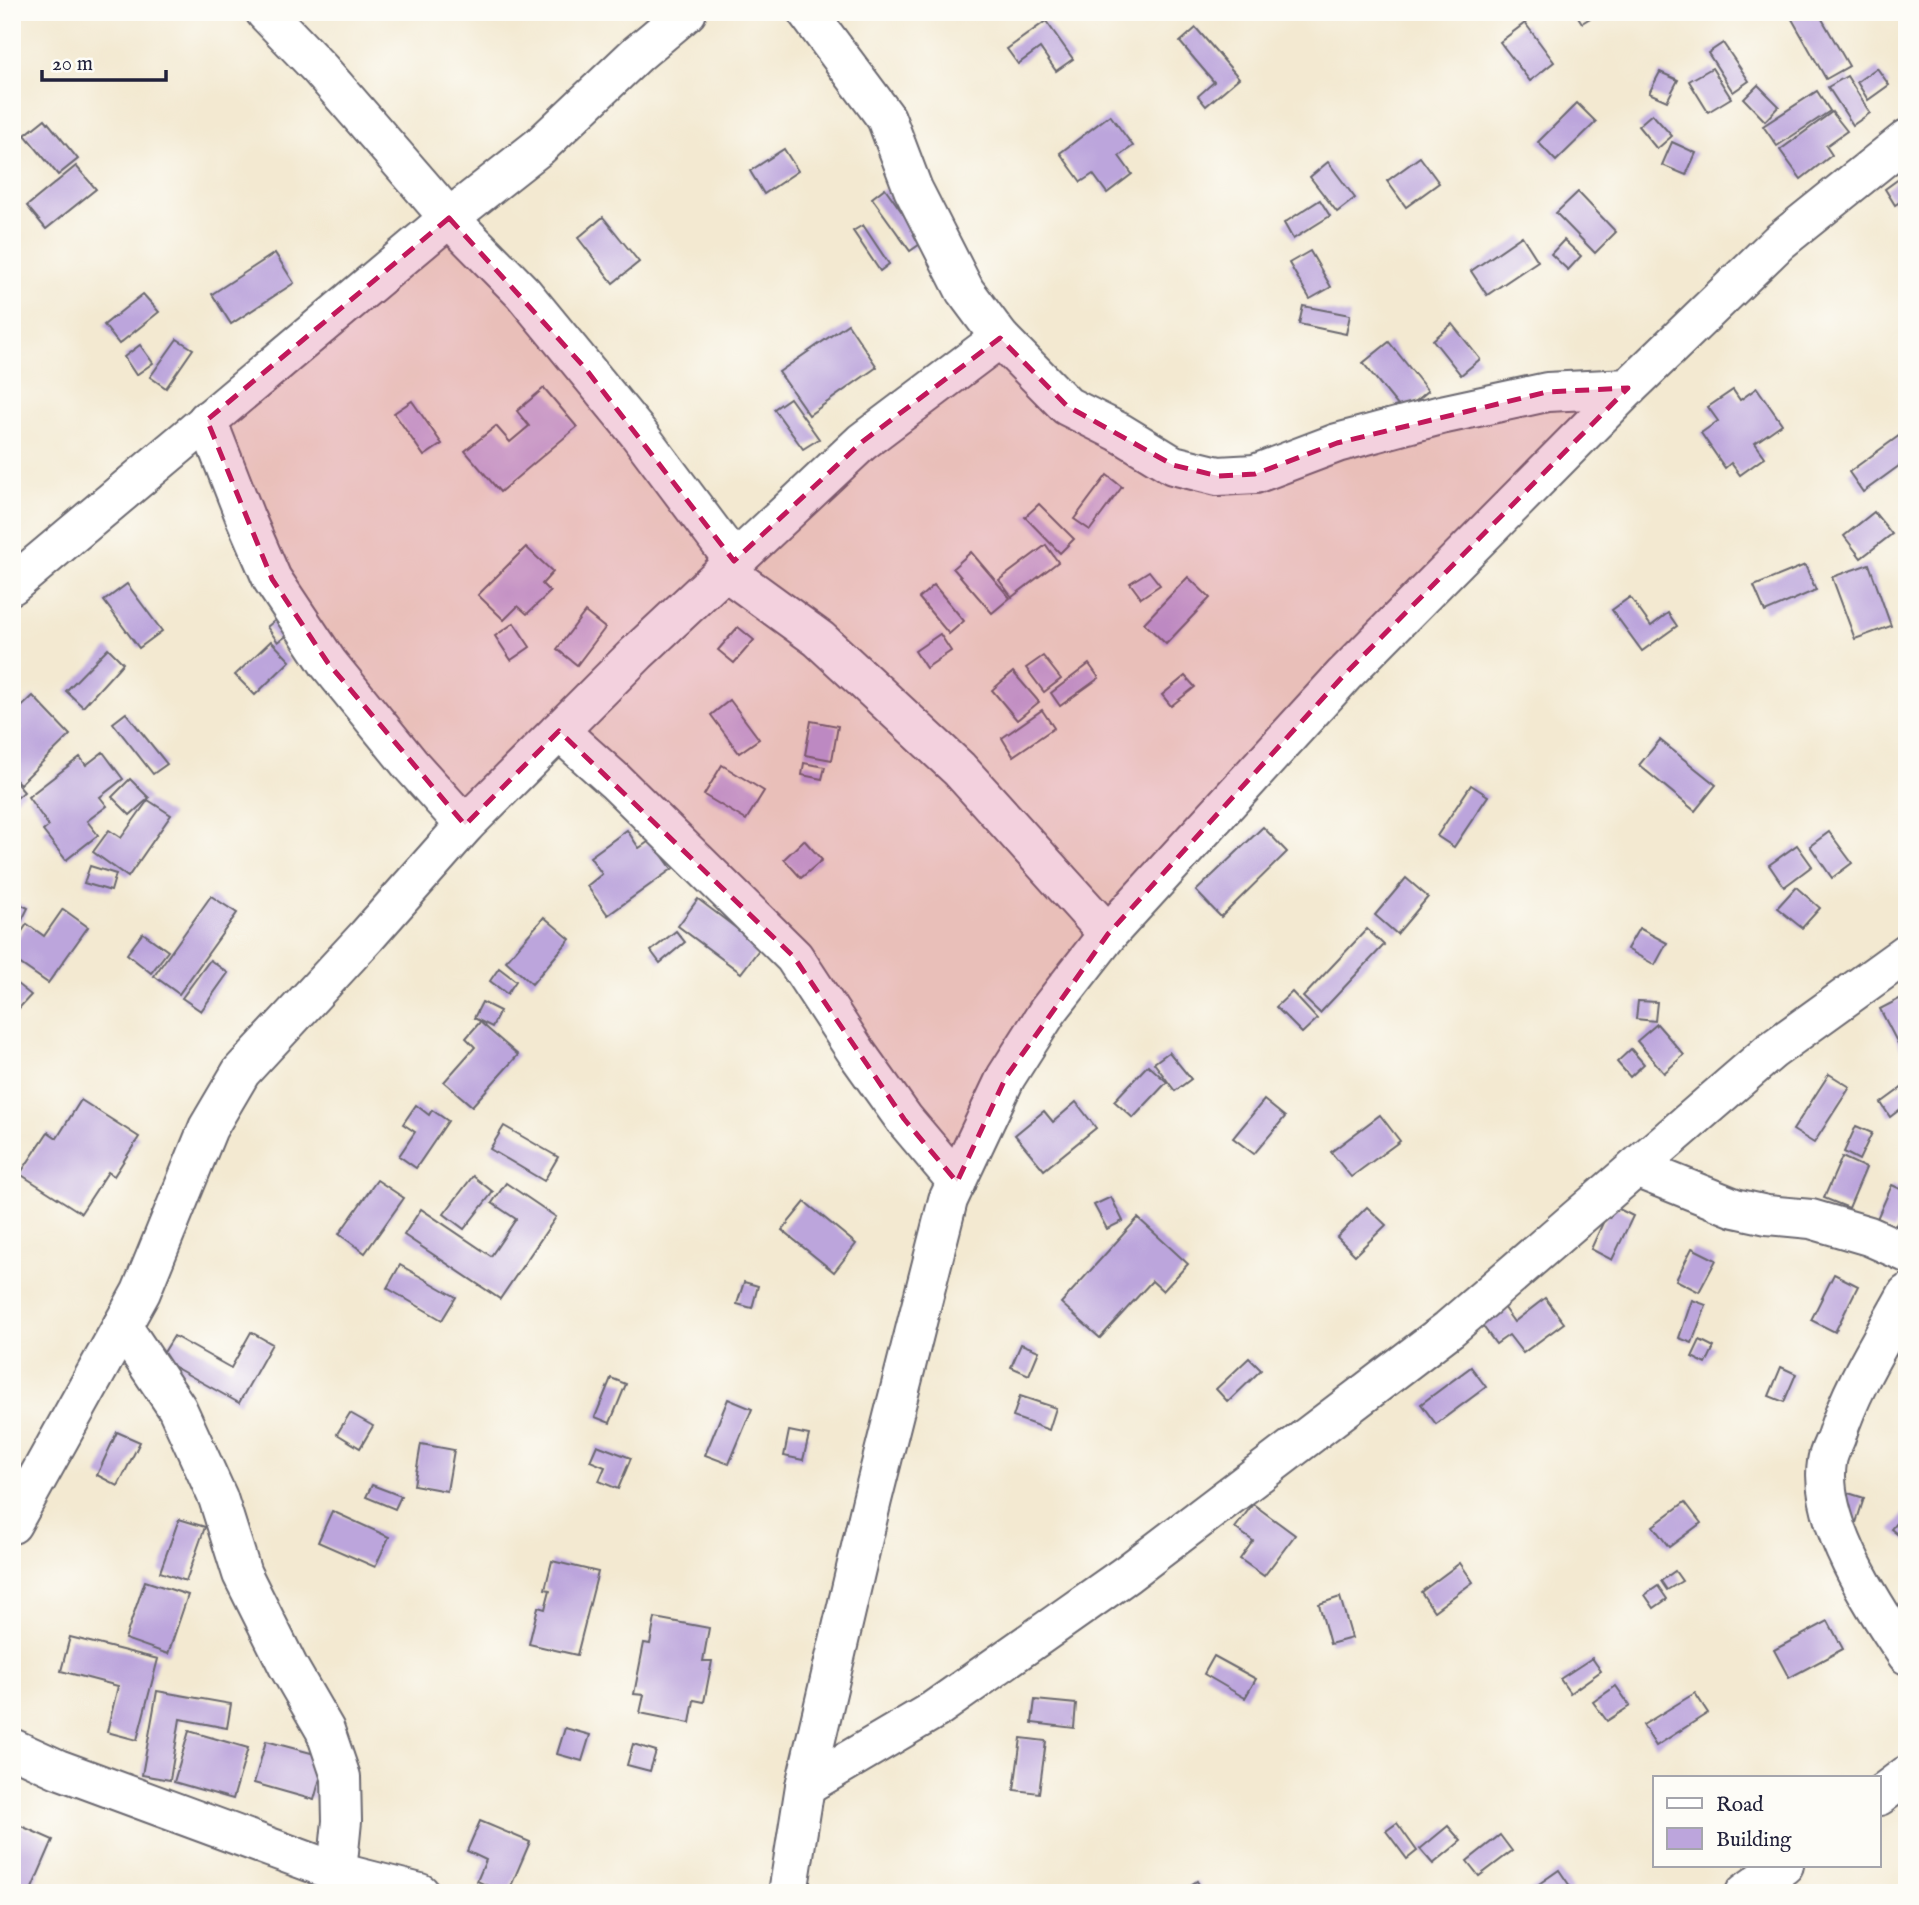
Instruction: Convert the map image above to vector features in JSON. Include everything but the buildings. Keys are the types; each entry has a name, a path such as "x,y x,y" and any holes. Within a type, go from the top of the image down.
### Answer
{"street":[{"path":"265,12 320,69 449,218 523,293 638,433 729,566 819,639 958,769 1108,934"},
{"path":"12,585 449,218 539,147 637,54 687,12"},
{"path":"807,12 886,118 913,189 965,291 1000,338 1067,406 1119,432 1173,465 1218,476 1255,474 1337,443 1441,415 1546,392 1628,388"},
{"path":"788,1893 805,1786 872,1500 948,1200 1006,1077 1048,1011 1108,934 1344,675 1628,388 1779,242 1907,139"},
{"path":"12,1524 141,1292 208,1128 241,1072 465,825 729,566 862,442 1000,338"},
{"path":"208,420 272,579 327,663 410,764 465,825"},
{"path":"559,731 615,780 794,957 904,1119 957,1182"},
{"path":"805,1786 933,1710 1127,1574 1449,1329 1771,1051 1907,953"},
{"path":"1636,1168 1735,1208 1767,1215 1811,1219 1869,1236 1907,1253"},
{"path":"1907,1294 1844,1411 1827,1462 1828,1500 1840,1537 1878,1613 1907,1655"},
{"path":"122,1326 177,1408 218,1499 242,1574 288,1666 325,1730 341,1777 342,1821 337,1872"},
{"path":"12,1748 58,1769 337,1872 420,1893"},
{"path":"1881,1795 1907,1774"},
{"path":"1745,1893 1781,1867"}],"highlighted area":[{"path":"449,218 585,368 734,561 862,442 1000,338 1067,406 1173,465 1218,476 1255,474 1337,443 1547,392 1628,388 1344,675 1108,934 1006,1077 957,1182 904,1119 794,957 559,731 465,825 328,663 272,579 207,420"}]}
